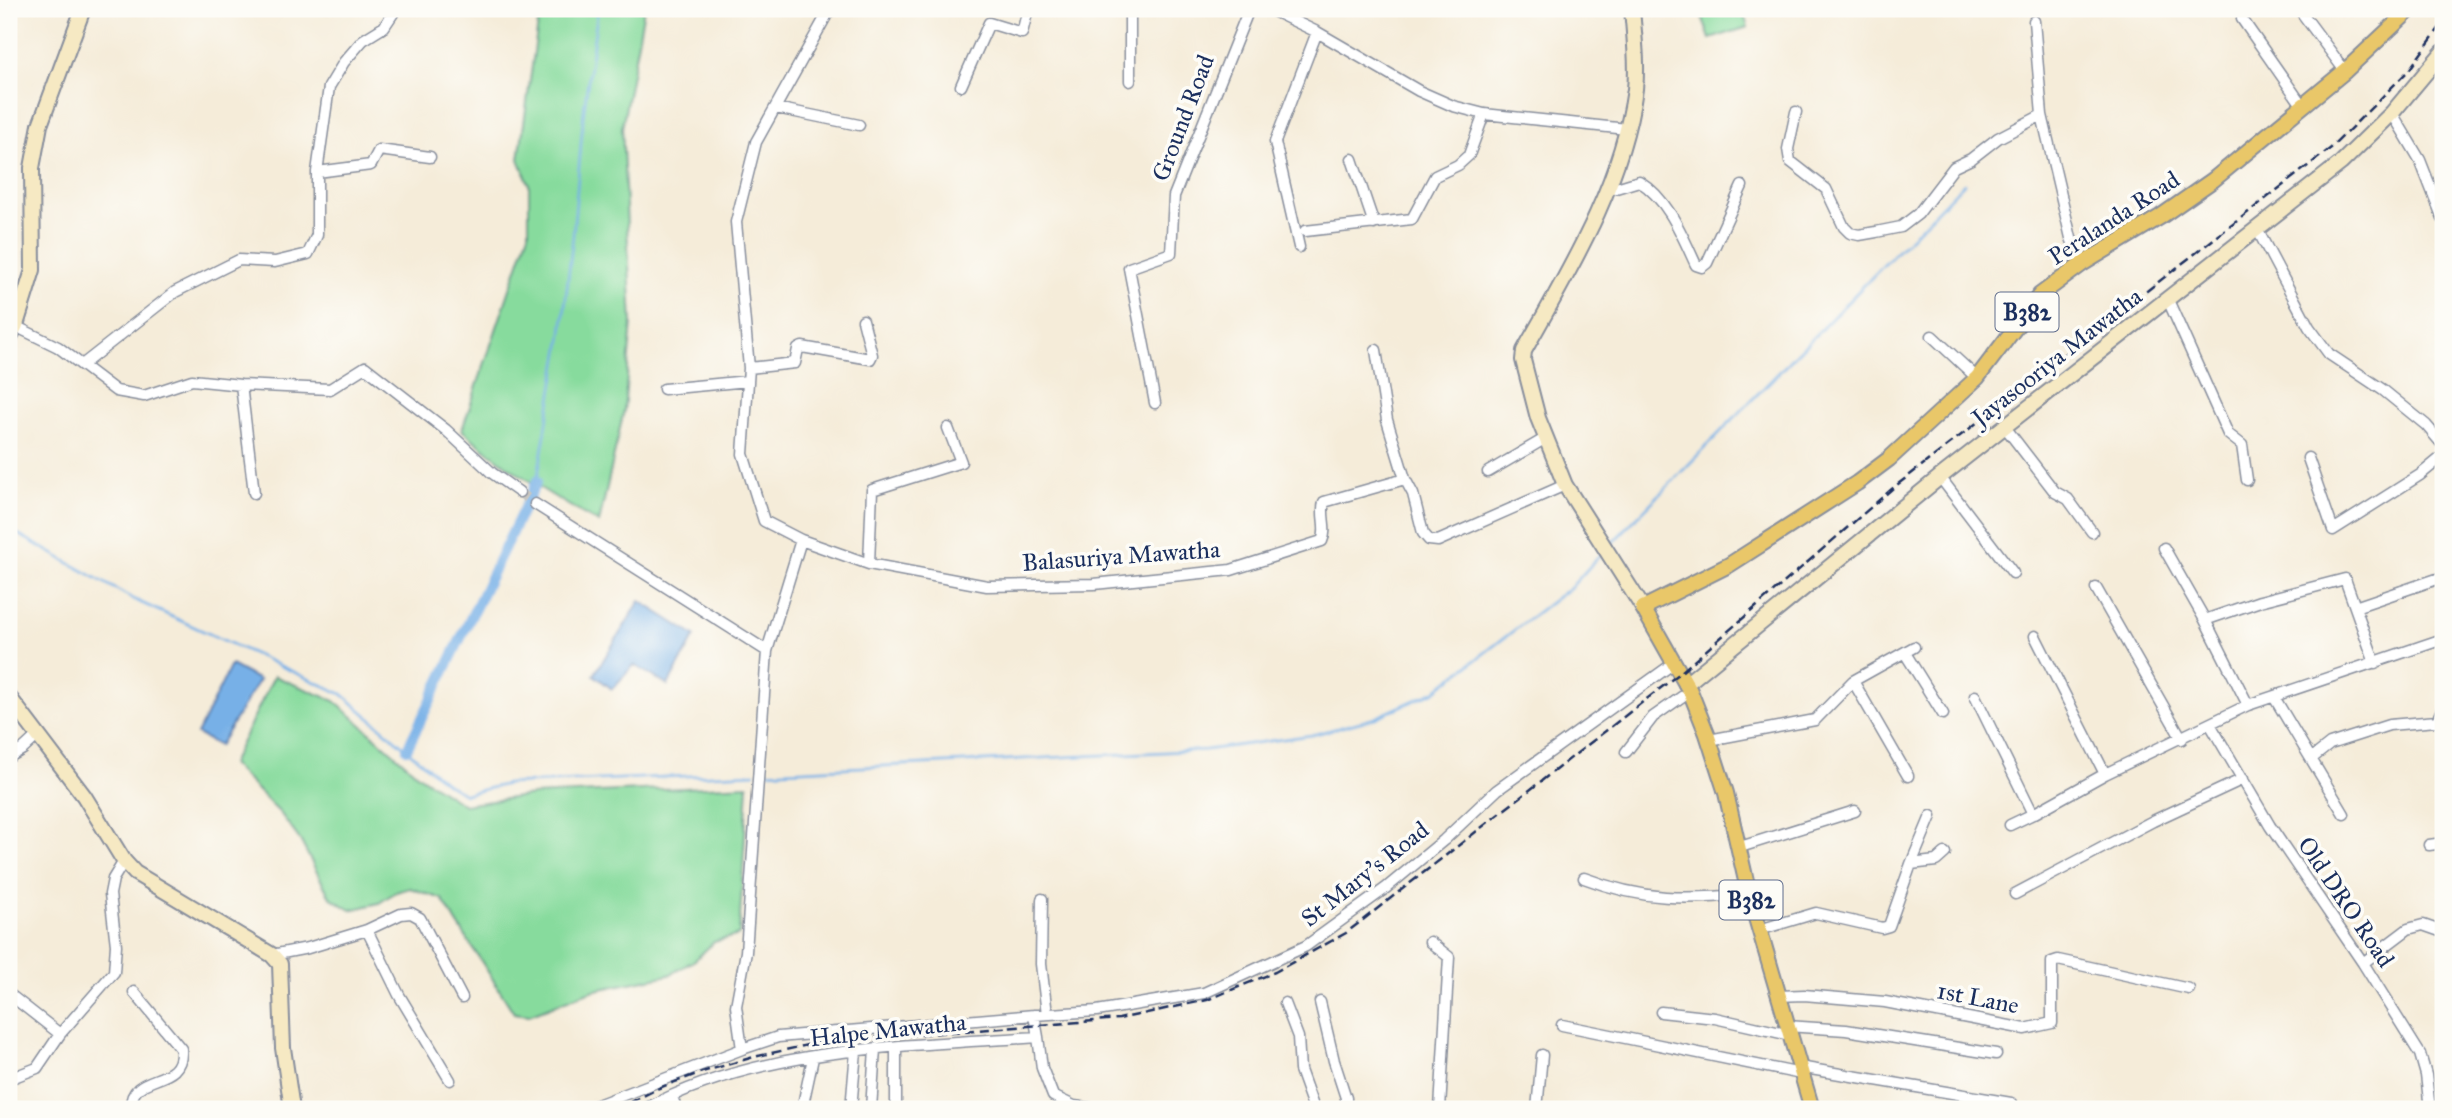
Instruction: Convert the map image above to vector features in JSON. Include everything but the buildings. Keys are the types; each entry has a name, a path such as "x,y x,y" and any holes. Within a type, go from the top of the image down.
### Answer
{"main road":[{"name":"Peralanda Road","path":"1643,608 1729,565 1857,483 1889,459 1977,378 2040,295 2082,264 2160,217 2213,180 2345,71 2411,9"},
{"name":"B382","path":"1643,608 1688,687 1727,793 1749,894 1812,1109"}],"street":[{"path":"9,339 33,270 32,168 40,125 83,9"},
{"path":"82,365 175,292 239,260 275,262 308,254 317,235 317,172 329,87 344,62 363,40 384,27 396,9"},
{"name":"Balasuriya Mawatha","path":"830,9 757,142 736,222 749,368 743,454 764,521 801,540 869,564 987,586 1094,584 1231,570 1322,541 1325,536 1322,508 1324,502 1405,479"},
{"path":"961,86 989,23 1021,33 1028,9"},
{"path":"1130,9 1130,81"},
{"name":"Ground Road","path":"1155,403 1129,268 1171,253 1174,195 1249,9"},
{"path":"1269,9 1317,32 1419,91 1453,106 1484,114 1627,129"},
{"path":"1632,9 1636,55 1635,88 1627,129 1609,187 1567,274 1524,351 1525,370 1546,438 1565,485 1643,608"},
{"path":"2299,9 2345,71"},
{"path":"2242,19 2302,105"},
{"path":"2034,21 2042,115 2071,238 2082,264"},
{"path":"1299,247 1275,142 1317,32"},
{"name":"Jayasooriya Mawatha","path":"1688,687 1940,477 2341,163 2392,113 2443,52"},
{"path":"776,108 859,125"},
{"path":"1796,112 1788,149 1790,161 1826,189 1844,227 1850,233 1859,234 1901,227 1917,214 1954,167 1971,159 1998,138 2042,115"},
{"path":"2392,113 2420,160 2443,219"},
{"path":"1304,231 1412,219 1435,176 1458,165 1469,155 1484,114"},
{"path":"317,172 371,166 379,150 430,156"},
{"path":"1352,159 1374,224"},
{"path":"1609,187 1616,188 1639,181 1647,186 1677,223 1696,265 1702,267 1707,262 1742,186"},
{"path":"2257,229 2309,327 2329,354 2383,390 2426,425 2443,445"},
{"path":"2168,299 2228,434 2242,445 2247,480"},
{"path":"749,368 795,363 797,349 802,347 870,359 872,355 863,320"},
{"path":"12,325 58,347 116,391 144,396 192,380 241,386 330,389 365,367 446,430 492,473 519,492"},
{"path":"1932,336 1977,378"},
{"path":"1376,350 1387,420 1405,479 1413,494 1423,533 1429,540 1437,541 1565,485"},
{"path":"664,389 748,381"},
{"path":"241,386 254,493"},
{"path":"2005,427 2055,492 2068,499 2092,532"},
{"path":"869,564 872,490 961,463 948,428"},
{"path":"1488,472 1546,438"},
{"path":"2308,458 2333,530 2420,475 2443,456"},
{"path":"1940,477 2013,573"},
{"path":"535,504 767,651"},
{"path":"742,1049 736,1006 746,952 767,651 801,540"},
{"path":"2164,548 2248,705"},
{"path":"2355,607 2443,578"},
{"path":"2204,620 2260,601 2345,579 2375,663"},
{"path":"2096,588 2182,739"},
{"path":"2035,636 2105,774"},
{"path":"2010,825 2105,774 2248,705 2443,639"},
{"path":"1709,740 1815,720 1853,681 1909,650 1943,714"},
{"name":"St Mary's Road","path":"587,1109 778,1037 1097,1011 1203,993 1306,946 1386,888 1444,840 1497,790 1674,663"},
{"path":"1853,681 1908,776"},
{"path":"1626,752 1653,717 1688,687"},
{"path":"1975,696 2033,814"},
{"path":"9,697 84,796 124,861 135,873 272,956 280,964 282,1048 292,1109"},
{"path":"2274,697 2344,814"},
{"path":"2311,760 2330,744 2389,725 2437,721 2443,707"},
{"name":"Old DRO Road","path":"2215,721 2243,779 2270,826 2363,963 2420,1054 2426,1075 2430,1109"},
{"path":"9,757 38,735"},
{"path":"2015,894 2153,821 2243,779"},
{"path":"1737,848 1855,811"},
{"path":"1759,930 1816,913 1882,928 1889,926 1931,816"},
{"path":"2429,845 2443,843"},
{"path":"1911,864 1936,861 1945,853"},
{"path":"9,1079 37,1068 60,1034 114,972 116,945 110,894 113,879 124,861"},
{"path":"1584,877 1617,890 1649,897 1693,899 1749,894"},
{"path":"1042,899 1041,964 1047,1014"},
{"path":"272,956 367,930 401,914 411,913 420,918 462,998"},
{"path":"2363,963 2408,929 2423,925 2443,932"},
{"path":"367,930 399,995 450,1080"},
{"path":"1430,942 1449,957 1440,1109"},
{"name":"1st Lane","path":"1778,996 1804,995 1885,1002 2025,1029 2053,1023 2050,971 2052,962 2058,960 2189,989"},
{"path":"131,1109 133,1094 139,1087 177,1070 182,1060 181,1049 134,992"},
{"path":"9,994 60,1034"},
{"path":"1320,1002 1346,1098 1346,1109"},
{"path":"1285,1003 1298,1037 1300,1070 1314,1109"},
{"path":"1661,1012 1788,1030 1846,1030 1996,1054"},
{"path":"1034,1015 1042,1068 1053,1096 1073,1107 1096,1109"},
{"path":"1562,1025 1800,1070 2011,1103"},
{"name":"Halpe Mawatha","path":"645,1109 707,1081 772,1065 874,1049 1038,1037"},
{"path":"896,1047 896,1109"},
{"path":"871,1109 874,1049"},
{"path":"851,1109 856,1051"},
{"path":"1537,1109 1542,1055"},
{"path":"802,1109 813,1058"},
{"path":"672,1096 676,1109"}],"green space":[{"path":"540,9 644,9 622,128 632,323 624,410 599,523 528,480 462,430 529,233 529,184 519,159"},
{"path":"1742,9 1748,27 1710,39 1700,10"},
{"path":"274,676 335,701 418,775 464,805 533,795 748,785 739,935 714,942 695,960 669,975 591,991 529,1015 514,1013 442,899 410,888 396,892 379,903 351,910 330,897 300,840 280,813 231,764"}],"water":[{"path":"640,601 695,636 668,685 634,665 612,689 594,675"},
{"path":"231,665 259,680 219,746 197,734"}],"waterway":[{"path":"537,481 561,341 584,109 598,9"},
{"path":"1609,546 1964,183"},
{"path":"407,749 537,481"},
{"path":"9,529 135,600 342,694 446,783 465,794 507,784 755,773"},
{"path":"762,772 1206,750 1312,735 1375,718 1435,691 1572,586 1602,553"}],"tunnel":[{"path":"519,492 535,504"}],"railway":[{"path":"617,1109 659,1088 702,1072 821,1042 1119,1019 1207,1000 1275,972 1346,933 1680,673 1893,488 2331,148 2409,70 2443,23"}]}
